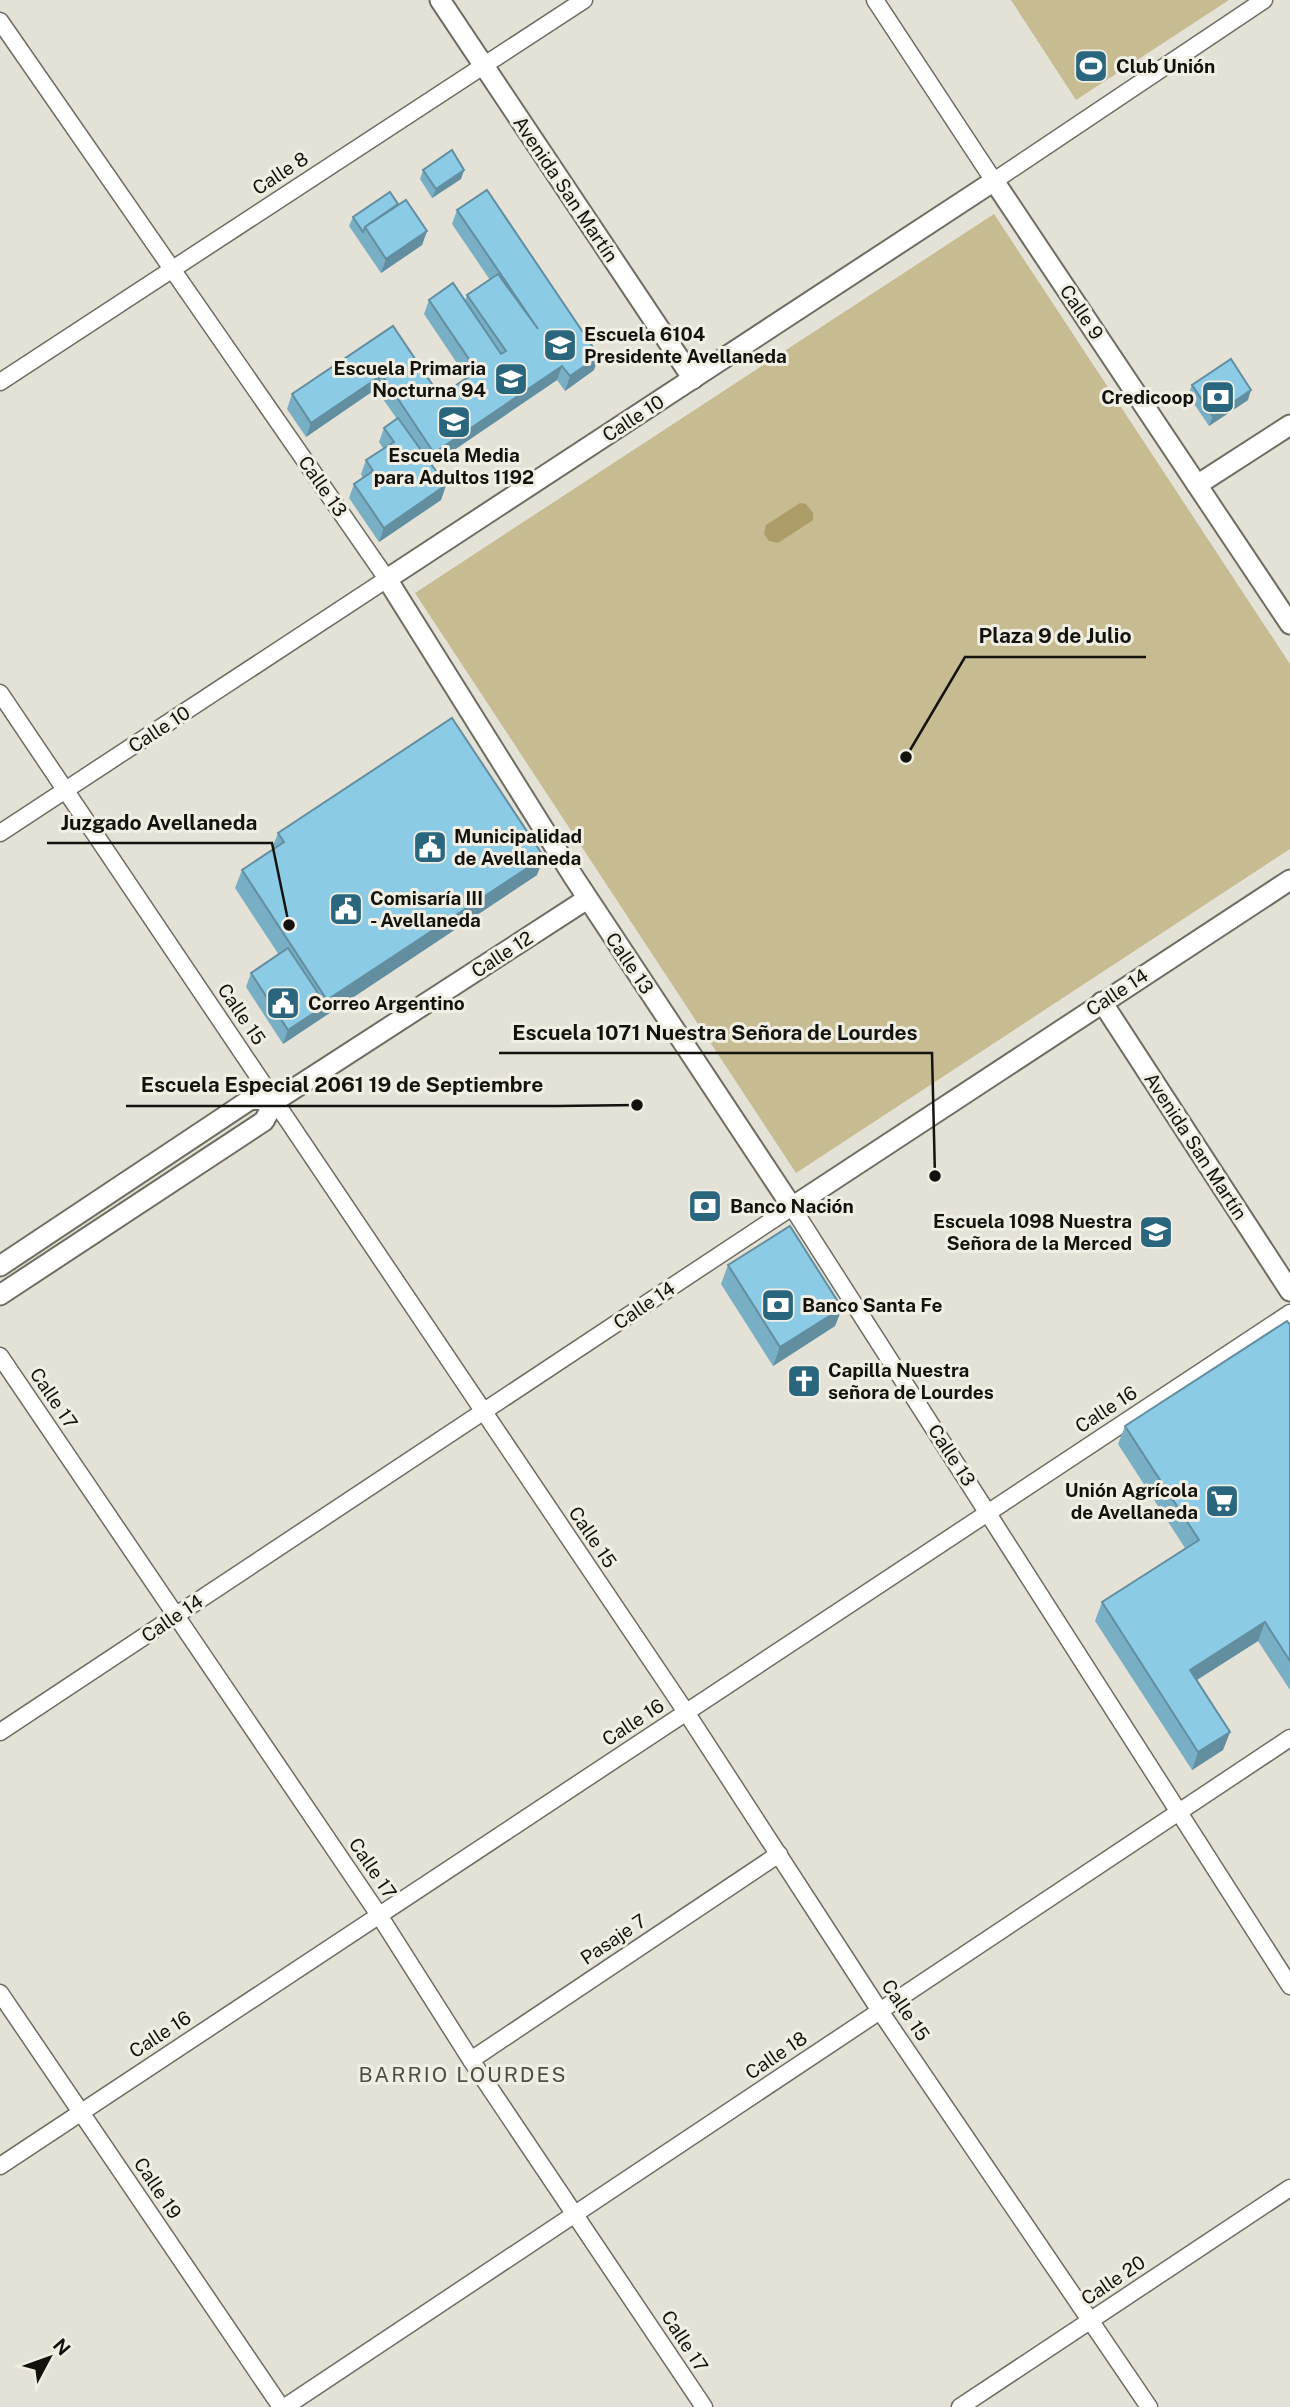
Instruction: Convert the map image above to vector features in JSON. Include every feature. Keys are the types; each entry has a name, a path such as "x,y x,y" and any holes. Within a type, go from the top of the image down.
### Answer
{"street":[{"name":"Avenida San Martín","path":"440,0 693,379"},
{"name":"Calle 8","path":"3,374 172,269 584,0"},
{"name":"Calle 9","path":"875,0 1290,624"},
{"name":"Calle 10","path":"0,833 995,181 1264,0"},
{"name":"Calle 13","path":"0,21 387,579 587,898 792,1207 1290,1986"},
{"path":"1197,485 1290,425"},
{"name":"Calle 15","path":"0,693 686,1713 880,2011 1149,2407"},
{"name":"Calle 14","path":"0,1732 1290,880"},
{"name":"Calle 12","path":"0,1295 264,1121 275,1101 587,898"},
{"name":"Avenida San Martín","path":"1102,1002 1290,1291"},
{"name":"Calle 12","path":"0,1266 251,1099 275,1101"},
{"name":"Calle 16","path":"0,2166 1290,1313"},
{"name":"Calle 17","path":"0,1356 379,1915 471,2060 704,2407"},
{"name":"Calle 18","path":"283,2407 1290,1738"},
{"name":"Pasaje 7","path":"471,2060 779,1854"},
{"name":"Calle 19","path":"0,1993 283,2407"},
{"name":"Calle 20","path":"960,2407 1290,2188"}],"shaded area":[{"name":"Club Unión","path":"1011,0 1229,0 1076,100"},
{"path":"994,214 1290,664 1290,849 796,1173 415,593"},
{"path":"800,503 806,504 813,513 813,520 778,543 769,541 764,534 766,525"}],"building":[{"path":"452,150 464,170 436,189 423,170"},
{"path":"487,190 599,356 570,376 562,366 434,453 382,375 311,423 292,394 393,326 440,396 477,371 429,300 453,283 501,354 506,351 467,295 498,274 538,329 457,210"},
{"path":"390,192 398,204 365,227 363,232 353,217"},
{"path":"406,200 427,231 386,259 365,227"},
{"name":"Credicoop","path":"1231,359 1251,390 1213,416 1192,385"},
{"path":"398,418 446,485 384,528 354,484 373,471 366,460 394,442 384,428"},
{"path":"452,718 544,857 327,1000 242,870 284,842 278,833"},
{"name":"Correo Argentino","path":"288,948 326,1005 288,1030 251,973"},
{"name":"Banco Santa Fe","path":"790,1226 842,1308 780,1347 728,1265"},
{"name":"Unión Agrícola de Avellaneda","path":"1287,1321 1290,1325 1290,1661 1265,1622 1190,1670 1230,1732 1198,1752 1102,1602 1199,1540 1125,1426"}],"place":[{"name":"Club Unión","path":"1091,66"},
{"name":"Escuela 6104 Presidente Avellaneda","path":"560,345"},
{"name":"Escuela Primaria Nocturna 94","path":"511,379"},
{"name":"Credicoop","path":"1218,397"},
{"name":"Escuela Media para Adultos 1192","path":"454,422"},
{"name":"Plaza 9 de Julio","path":"906,757"},
{"name":"Municipalidad de Avellaneda","path":"430,847"},
{"name":"Comisaría III - Avellaneda","path":"346,909"},
{"name":"Juzgado Avellaneda","path":"289,925"},
{"name":"Correo Argentino","path":"283,1003"},
{"name":"Escuela Especial 2061 19 de Septiembre","path":"637,1105"},
{"name":"Escuela 1071 Nuestra Señora de Lourdes","path":"935,1176"},
{"name":"Banco Nación","path":"705,1206"},
{"name":"Escuela 1098 Nuestra Señora de la Merced","path":"1156,1232"},
{"name":"Banco Santa Fe","path":"778,1305"},
{"name":"Capilla Nuestra señora de Lourdes","path":"804,1381"},
{"name":"Unión Agrícola de Avellaneda","path":"1222,1501"}],"district":[{"name":"BARRIO LOURDES","path":"463,2074"}]}
